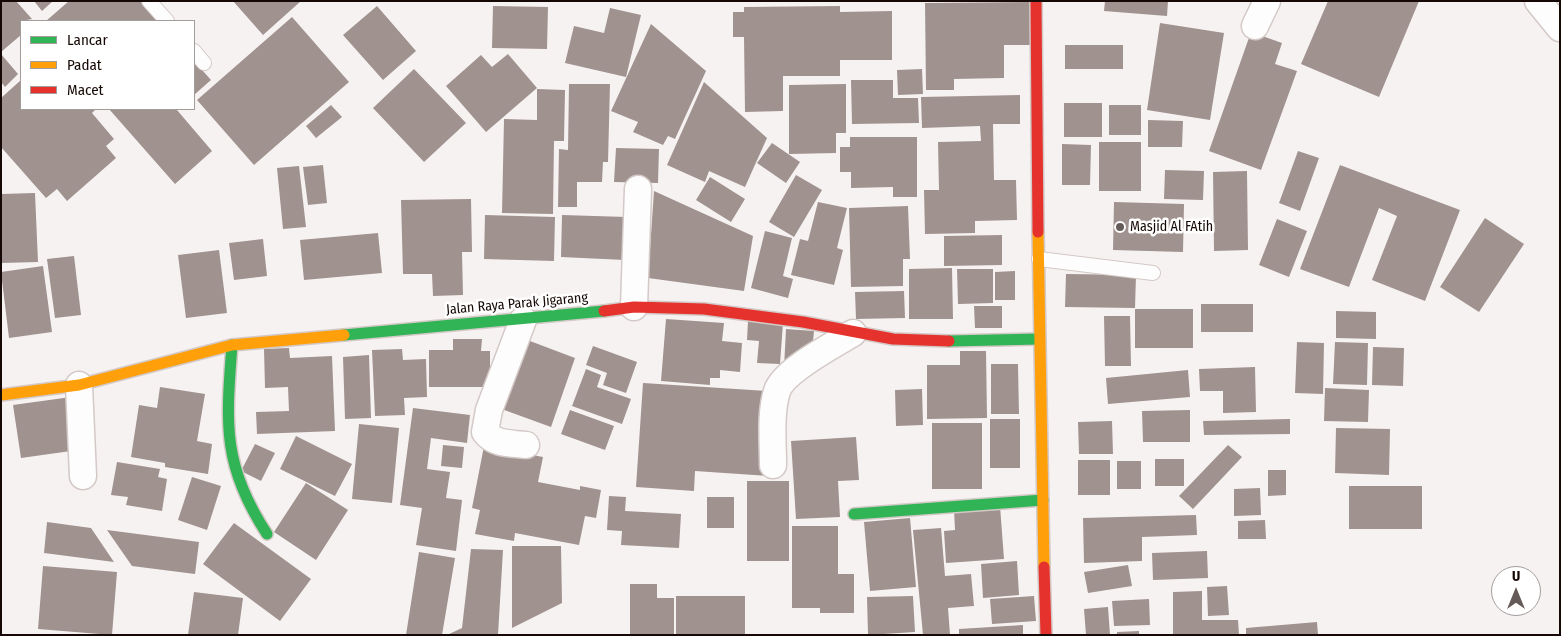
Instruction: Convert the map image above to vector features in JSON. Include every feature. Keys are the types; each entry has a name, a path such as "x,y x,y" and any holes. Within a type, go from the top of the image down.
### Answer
{"street":[{"path":"1036,1 1039,339 1046,635"},
{"path":"1255,26 1267,1"},
{"path":"1538,1 1560,28"},
{"path":"634,307 638,188"},
{"name":"Jalan Raya Parak Jigarang","path":"1,396 79,385 232,345 366,331 523,320 634,307 704,309 803,322 853,333 893,339 962,341 1039,339"},
{"path":"523,320 489,410 484,432 489,438 497,442 526,445"},
{"path":"773,465 773,418 777,390 786,376 853,333"},
{"path":"232,345 226,421 234,473 243,497 267,534"},
{"path":"79,385 83,476"},
{"path":"854,514 1043,500"}],"lane":[{"path":"149,1 166,20"},
{"path":"195,52 204,63"},
{"path":"1039,259 1153,273"}],"building":[{"path":"1,1 16,1 32,19 20,20 20,36 1,52"},
{"path":"34,1 53,1 42,11"},
{"path":"69,1 141,1 157,20 47,20"},
{"path":"233,1 301,1 263,35"},
{"path":"1105,1 1168,1 1167,16 1104,11"},
{"path":"1328,1 1419,1 1379,97 1301,64"},
{"path":"1032,2 1032,45 1004,45 1004,78 954,79 954,90 926,90 925,3"},
{"path":"377,6 416,51 383,80 343,35"},
{"path":"493,6 548,7 547,49 492,48"},
{"path":"840,6 840,12 892,11 892,60 840,60 840,76 783,76 783,111 745,112 744,37 733,37 733,12 744,12 744,7"},
{"path":"610,8 641,15 626,77 565,63 574,26 604,33"},
{"path":"292,17 349,82 254,165 197,100"},
{"path":"1160,23 1224,33 1210,120 1147,110"},
{"path":"651,24 706,71 675,139 668,136 663,145 633,132 638,122 611,111"},
{"path":"1251,32 1282,43 1275,64 1297,71 1261,170 1209,151"},
{"path":"1065,45 1123,45 1123,69 1065,69"},
{"path":"1,54 18,74 5,87 1,82"},
{"path":"508,54 537,88 486,132 446,86 481,55 492,67"},
{"path":"195,62 211,80 195,94"},
{"path":"414,69 466,123 424,162 373,108"},
{"path":"922,69 923,94 898,95 897,70"},
{"path":"851,80 893,80 893,98 918,98 919,123 852,124"},
{"path":"20,81 20,110 95,110 92,113 114,139 106,146 116,158 67,201 57,189 46,198 1,147 1,98"},
{"path":"704,82 767,138 745,187 709,171 705,182 667,165"},
{"path":"569,84 610,84 608,162 603,162 602,182 577,182 577,207 558,207 559,149 568,150"},
{"path":"846,84 846,133 836,133 836,153 789,154 789,85"},
{"path":"537,89 565,90 564,141 554,141 553,214 502,213 504,119 537,120"},
{"path":"1020,95 1020,124 993,124 994,180 1016,180 1017,220 975,221 975,233 925,234 924,190 939,190 938,142 981,141 980,126 922,128 921,97"},
{"path":"1064,103 1102,103 1102,137 1064,137"},
{"path":"331,105 342,117 316,138 306,126"},
{"path":"1109,105 1141,105 1141,135 1109,135"},
{"path":"110,110 177,110 212,151 175,184"},
{"path":"1148,120 1183,121 1182,147 1148,147"},
{"path":"850,137 917,137 917,197 893,197 893,187 851,188 851,172 840,172 840,147 850,147"},
{"path":"1099,142 1141,142 1141,191 1099,191"},
{"path":"772,143 800,162 786,183 757,163"},
{"path":"1062,144 1091,145 1090,185 1062,185"},
{"path":"616,148 659,149 658,183 614,182"},
{"path":"1298,151 1319,158 1300,211 1279,203"},
{"path":"323,165 327,203 308,205 303,167"},
{"path":"1340,165 1460,210 1425,301 1372,280 1397,216 1379,208 1349,287 1300,269"},
{"path":"299,166 306,227 283,229 277,168"},
{"path":"1165,170 1204,171 1203,200 1164,199"},
{"path":"1247,171 1248,250 1214,251 1213,172"},
{"path":"796,175 822,190 794,237 769,222"},
{"path":"710,177 745,199 731,222 696,200"},
{"path":"654,191 753,236 744,291 648,278"},
{"path":"35,193 38,262 1,263 1,194"},
{"path":"471,199 472,252 462,252 463,295 433,296 432,274 403,274 401,200"},
{"path":"818,202 847,208 837,248 843,250 834,285 791,275 800,239 808,241"},
{"path":"1114,202 1184,204 1183,252 1113,250"},
{"path":"908,206 910,259 903,259 903,286 851,287 849,208"},
{"path":"485,215 555,217 554,261 484,259"},
{"path":"562,215 627,217 625,260 561,257"},
{"path":"1485,218 1524,244 1479,312 1440,287"},
{"path":"1277,219 1307,231 1289,277 1259,265"},
{"path":"765,231 792,238 783,276 793,279 788,298 751,288"},
{"path":"378,233 382,273 304,280 300,240"},
{"path":"1002,235 1002,265 944,266 944,236"},
{"path":"263,239 267,276 234,280 229,243"},
{"path":"219,250 227,313 186,318 178,255"},
{"path":"74,256 81,315 55,318 47,259"},
{"path":"43,266 52,332 9,338 1,272"},
{"path":"952,268 953,319 909,319 909,269"},
{"path":"957,269 993,269 993,303 958,304"},
{"path":"1015,271 1015,300 995,300 995,272"},
{"path":"1066,274 1136,275 1135,308 1065,307"},
{"path":"904,291 905,318 856,319 855,292"},
{"path":"1201,304 1253,304 1253,332 1201,332"},
{"path":"974,306 1002,306 1002,328 975,328"},
{"path":"1135,309 1193,309 1193,348 1135,348"},
{"path":"1336,311 1376,312 1376,339 1336,338"},
{"path":"1104,316 1130,316 1131,366 1105,366"},
{"path":"666,319 724,323 722,341 742,343 740,372 720,370 720,378 710,378 710,385 661,381"},
{"path":"748,321 783,323 780,364 757,363 759,341 747,340"},
{"path":"786,329 814,331 812,352 784,368"},
{"path":"522,338 575,358 551,427 496,407"},
{"path":"453,339 482,339 481,351 490,351 490,387 429,387 429,350 453,350"},
{"path":"1297,342 1324,343 1323,394 1295,393"},
{"path":"1335,342 1368,343 1367,385 1333,384"},
{"path":"593,346 637,362 626,393 603,385 607,373 586,365"},
{"path":"1373,347 1404,348 1403,386 1372,385"},
{"path":"289,348 290,358 332,356 335,431 257,434 256,412 289,411 288,387 265,388 264,349"},
{"path":"402,349 403,360 426,359 427,397 404,398 405,415 375,416 372,350"},
{"path":"960,351 986,351 987,418 927,419 927,365 960,365"},
{"path":"369,355 371,418 345,419 343,357"},
{"path":"991,364 1018,364 1019,414 991,414"},
{"path":"1255,367 1256,412 1223,413 1223,391 1200,391 1199,369"},
{"path":"586,369 601,375 597,387 631,399 622,424 572,406"},
{"path":"1188,370 1190,397 1108,404 1106,378"},
{"path":"643,383 767,391 769,476 695,471 694,491 636,487"},
{"path":"160,387 205,394 197,441 212,444 208,474 165,467 165,463 131,457 139,405 157,408"},
{"path":"1325,388 1369,390 1368,422 1324,421"},
{"path":"922,389 923,425 896,426 895,390"},
{"path":"71,397 78,450 21,458 13,405"},
{"path":"413,408 470,415 467,443 431,438 427,469 450,472 446,498 462,500 456,551 416,545 422,508 400,505"},
{"path":"570,410 614,426 605,450 561,434"},
{"path":"1190,410 1190,442 1143,442 1142,411"},
{"path":"990,419 1020,419 1020,468 990,468"},
{"path":"1290,419 1290,434 1204,435 1203,421"},
{"path":"1112,421 1113,454 1079,454 1078,422"},
{"path":"932,423 982,423 982,489 932,489"},
{"path":"359,424 399,428 392,503 352,499"},
{"path":"1336,428 1390,429 1389,475 1335,473"},
{"path":"296,436 352,464 335,496 280,469"},
{"path":"856,437 859,480 838,481 840,517 796,519 791,441"},
{"path":"255,444 275,453 261,481 241,471"},
{"path":"443,445 464,447 462,468 441,466"},
{"path":"1228,445 1242,457 1193,509 1179,496"},
{"path":"484,446 543,457 538,482 580,490 580,486 601,490 596,518 585,516 579,545 515,533 514,541 475,534 480,510 472,508"},
{"path":"1155,459 1184,459 1184,486 1155,486"},
{"path":"1078,460 1110,460 1110,495 1078,495"},
{"path":"1117,461 1141,461 1141,489 1117,489"},
{"path":"117,462 160,469 158,477 167,479 162,511 126,505 128,497 111,495"},
{"path":"1268,470 1286,470 1286,495 1268,496"},
{"path":"192,477 221,486 207,530 178,520"},
{"path":"747,481 789,481 789,561 747,561"},
{"path":"306,483 348,510 316,560 274,532"},
{"path":"1349,486 1422,486 1422,529 1349,529"},
{"path":"1260,488 1261,515 1234,516 1234,489"},
{"path":"609,496 626,497 625,511 681,514 679,548 621,545 622,531 607,530"},
{"path":"707,497 734,497 734,528 707,528"},
{"path":"1000,506 1004,559 946,563 944,531 955,530 954,509"},
{"path":"1196,515 1197,535 1142,537 1142,561 1084,563 1083,518"},
{"path":"910,518 916,587 870,591 864,522"},
{"path":"1265,520 1266,539 1238,539 1238,521"},
{"path":"47,522 91,528 114,562 44,553"},
{"path":"234,523 311,579 280,621 203,564"},
{"path":"792,526 838,526 838,574 854,574 854,613 820,613 820,608 792,608"},
{"path":"941,528 945,576 971,574 974,606 948,608 950,635 923,635 913,530"},
{"path":"107,530 199,542 195,574 132,566"},
{"path":"512,546 561,546 562,603 512,628"},
{"path":"471,549 503,550 498,635 447,635 462,628"},
{"path":"1207,551 1208,578 1153,580 1152,553"},
{"path":"419,552 455,558 442,635 406,635"},
{"path":"1017,561 1019,595 983,598 981,564"},
{"path":"1128,565 1132,586 1088,593 1084,572"},
{"path":"43,566 117,572 112,635 38,629"},
{"path":"630,584 657,584 657,598 674,598 674,635 630,635"},
{"path":"1227,586 1229,615 1208,616 1207,587"},
{"path":"1202,591 1202,620 1238,620 1239,635 1173,635 1173,592"},
{"path":"194,592 243,598 238,635 188,635"},
{"path":"676,596 745,596 745,635 676,635"},
{"path":"913,596 915,632 868,635 867,597"},
{"path":"1034,596 1036,621 992,624 990,599"},
{"path":"1149,599 1150,625 1114,626 1112,601"},
{"path":"1108,607 1110,635 1086,635 1084,609"},
{"path":"1317,622 1318,635 1246,635 1246,628"},
{"path":"1023,625 1023,635 959,635 959,629"},
{"path":"1139,631 1139,635 1117,635 1117,632"}],"traffic: fast":[{"path":"344,335 604,311"},
{"path":"949,341 1039,339"},
{"path":"232,345 229,398 230,443 242,486 252,509 267,534"},
{"path":"854,514 1043,500"}],"traffic: slow":[{"path":"1038,232 1044,567"},
{"path":"1,395 79,385 232,345 344,335"}],"traffic: jam":[{"path":"1036,1 1038,232"},
{"path":"604,311 634,307 704,309 803,322 893,339 949,341"},
{"path":"1044,567 1046,635"}],"place":[{"name":"Masjid Al FAtih","path":"1120,227"}]}
